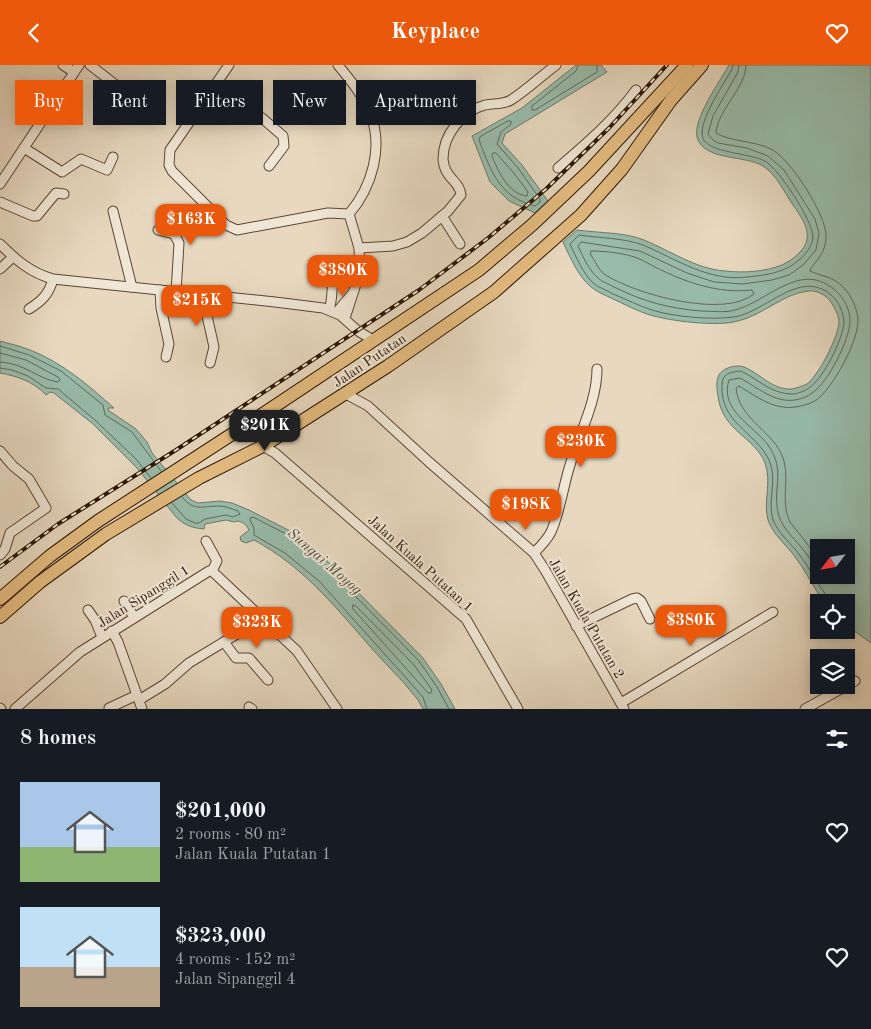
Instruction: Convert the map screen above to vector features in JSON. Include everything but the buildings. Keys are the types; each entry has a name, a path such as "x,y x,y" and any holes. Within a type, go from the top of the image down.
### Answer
{"highway":[{"name":"Jalan Putatan","path":"0,599 50,556 98,521 479,270 532,225 610,150 687,65"},
{"name":"Jalan Putatan","path":"0,617 40,582 106,534 199,479 275,439 360,385 511,278 581,215 622,169 671,100 702,65"}],"street":[{"path":"2,177 24,148 76,69 63,65"},
{"path":"90,65 109,80"},
{"path":"218,80 229,65"},
{"path":"338,65 357,90 369,111 376,140 367,186 359,202 349,214"},
{"path":"359,248 381,245 393,246 407,243 442,216 461,195 459,187 447,173 443,160 445,143 453,127 478,108 510,101 556,65"},
{"path":"558,168 606,126 636,90"},
{"path":"263,119 283,136 284,146 270,166"},
{"path":"187,125 170,151 168,165 177,177 226,225 238,230 328,213 349,214"},
{"path":"24,148 62,172 81,159 107,170 113,157"},
{"path":"0,202 37,216 56,193 64,194"},
{"path":"113,211 132,287"},
{"path":"345,319 360,272 359,248 349,214"},
{"path":"442,216 460,244"},
{"path":"158,230 174,234 179,243 176,292"},
{"path":"0,244 13,257 39,275 53,279 275,302 332,311 373,340"},
{"path":"0,269 13,257"},
{"path":"332,311 331,292 334,277"},
{"path":"29,309 45,298 50,290 53,279"},
{"path":"160,290 161,308 169,344 166,357"},
{"path":"332,311 353,293"},
{"path":"210,295 207,316 214,347 210,363"},
{"path":"358,331 360,339 359,349"},
{"path":"534,553 547,538 554,521 572,457 594,394 597,369"},
{"path":"360,385 366,404"},
{"name":"Jalan Kuala Putatan 2","path":"346,394 366,404 534,553 622,706"},
{"path":"275,439 275,447 281,459"},
{"name":"Jalan Kuala Putatan 1","path":"263,446 272,450 466,619 518,709"},
{"path":"0,451 13,466 29,479 46,508 10,533 5,549 0,555"},
{"path":"206,541 217,561 212,571"},
{"name":"Jalan Sipanggil 1","path":"15,709 80,652 200,576 212,571 304,659 333,708"},
{"path":"576,626 637,598 641,601 650,619"},
{"path":"124,601 134,617"},
{"path":"88,610 95,620 102,637"},
{"path":"622,706 773,612"},
{"path":"109,708 165,684 189,663 262,619"},
{"path":"112,631 118,642 142,709"},
{"path":"224,642 236,657 249,658 268,680"},
{"path":"805,709 832,694"}],"water":[{"path":"576,65 601,65 607,72 505,134 502,143 522,165 548,201 535,213 509,201 490,182 472,136 522,108"},
{"path":"729,65 871,65 871,643 855,631 855,594 819,594 812,584 855,584 855,539 810,539 810,580 793,554 773,530 768,520 766,506 768,477 765,463 754,446 726,418 721,408 717,391 718,377 722,371 729,367 737,366 744,367 778,387 785,389 792,389 807,384 823,363 836,335 839,320 831,302 821,293 808,291 790,296 747,318 729,323 694,323 650,315 601,293 586,283 578,272 563,242 577,230 628,235 644,240 704,267 714,270 739,272 761,271 782,265 798,255 807,239 805,226 772,174 756,163 716,154 701,145 697,137 699,120"},
{"name":"Sungai Moyog","path":"0,341 23,347 42,355 75,375 95,391 114,408 108,408 108,410 136,429 147,442 152,453 191,500 198,503 220,501 232,503 300,536 423,658 455,709 423,709 404,683 302,573 254,540 246,543 241,541 240,537 249,530 247,526 241,522 226,520 205,524 204,529 188,526 179,520 137,468 93,424 54,393 50,392 46,395 25,380 0,373"}],"railway":[{"path":"0,567 58,524 176,450 419,290 488,238 546,189 609,128 667,65"}]}
